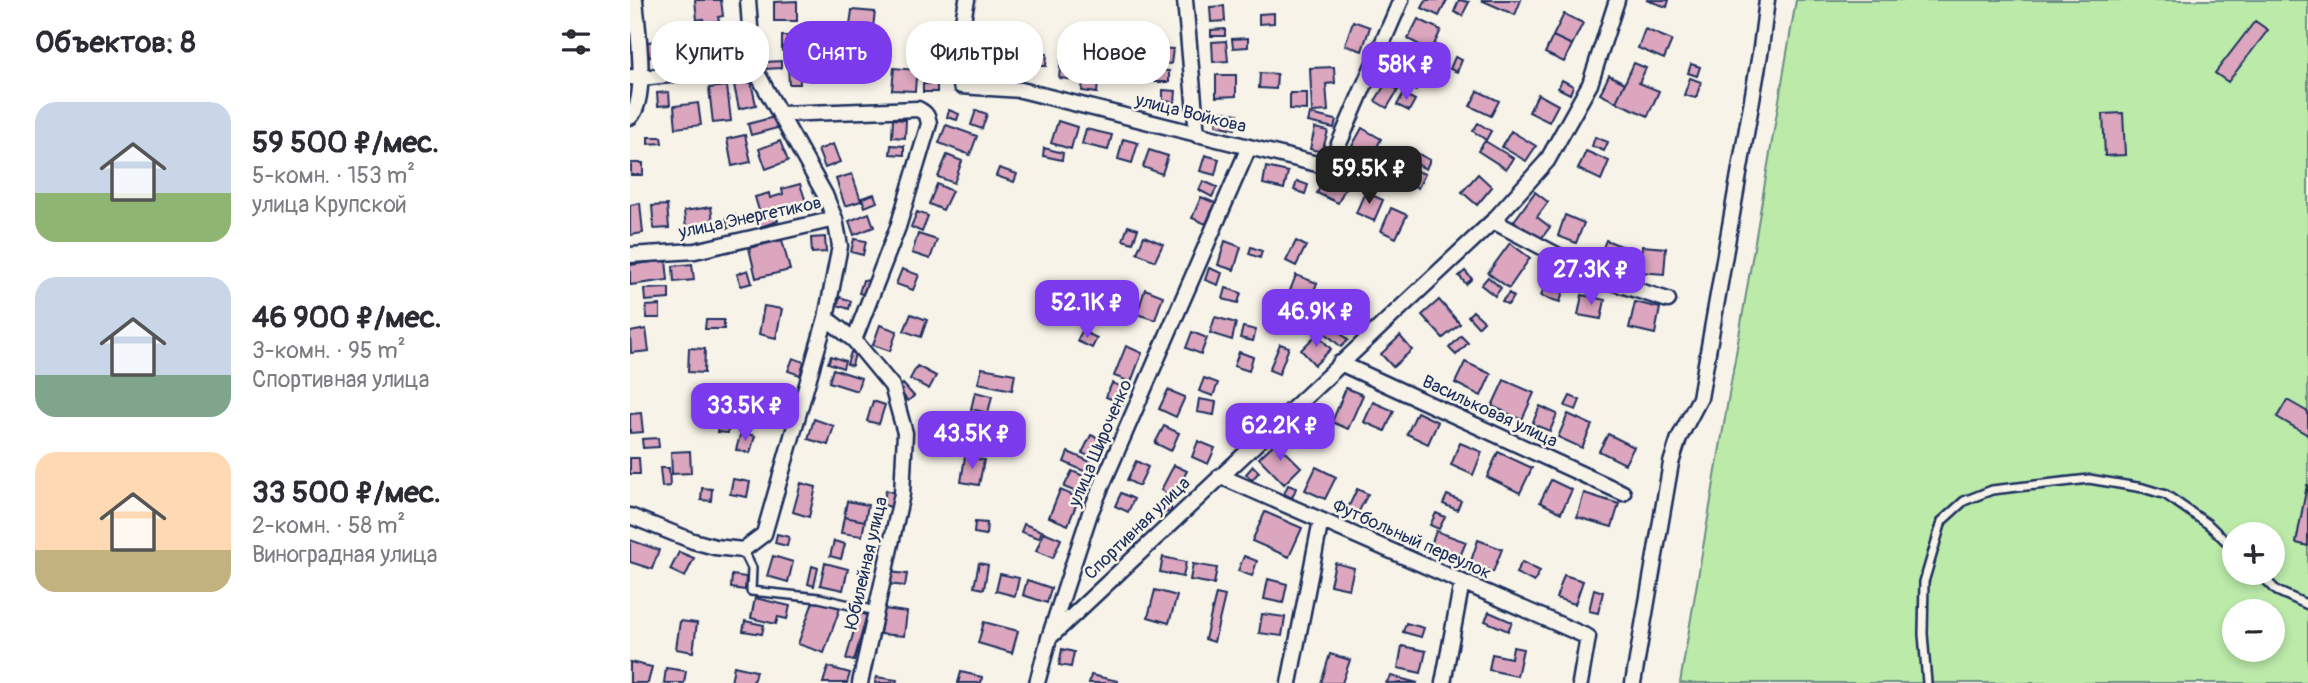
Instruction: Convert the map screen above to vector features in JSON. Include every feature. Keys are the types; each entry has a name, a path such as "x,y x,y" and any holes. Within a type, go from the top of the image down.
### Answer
{"street":[{"path":"630,117 636,112 635,0"},
{"path":"748,0 750,21"},
{"name":"улица Войкова","path":"967,0 962,25 961,86 1021,90 1328,167 1401,0"},
{"path":"1185,0 1198,135"},
{"name":"Спортивная улица","path":"1049,638 1493,221 1547,161 1590,84 1617,0"},
{"path":"1633,683 1671,463 1679,438 1700,398 1762,48 1767,0"},
{"path":"630,516 715,547 743,550 764,534 826,318 840,246 835,219 825,195 763,84"},
{"path":"780,114 918,109 925,113 929,124 898,227 854,340"},
{"name":"улица Широченко","path":"1037,683 1090,513 1249,147"},
{"name":"улица Энергетиков","path":"630,255 695,251 835,219"},
{"path":"1493,221 1602,279 1668,300"},
{"name":"Юбилейная улица","path":"826,318 854,340 892,386 905,433 902,494 860,683"},
{"name":"Васильковая улица","path":"1340,363 1623,493"},
{"name":"Футбольный переулок","path":"1220,476 1588,637 1580,683"},
{"path":"1289,683 1321,520"},
{"path":"1443,683 1462,582"}],"lane":[{"path":"1927,683 1923,634 1924,582 1942,521 1964,501 1992,490 2089,480 2143,488 2166,495 2208,524 2222,537"},
{"path":"743,550 752,568 751,591 819,598 876,611"},
{"path":"2271,585 2277,591 2308,605"}],"green space":[{"path":"1796,0 2308,0 2308,683 1680,683"}],"building":[{"path":"695,0 721,0 723,16 718,17 719,21 697,20"},
{"path":"1426,0 1447,0 1439,16 1422,8"},
{"path":"1459,0 1469,2 1462,16 1454,12"},
{"path":"1481,0 1521,0 1515,15"},
{"path":"1646,0 1669,0 1667,7"},
{"path":"797,1 797,21 774,21 774,2"},
{"path":"1224,6 1225,21 1211,22 1210,7"},
{"path":"852,10 875,12 874,21 850,21"},
{"path":"1274,13 1274,23 1259,24 1259,14"},
{"path":"1564,14 1583,23 1572,45 1553,36"},
{"path":"1418,19 1441,30 1431,51 1408,39"},
{"path":"1353,21 1370,27 1362,51 1345,45"},
{"path":"2255,21 2268,30 2228,82 2215,73"},
{"path":"1225,29 1225,36 1211,36 1211,30"},
{"path":"1645,29 1672,40 1664,59 1638,48"},
{"path":"1553,36 1572,45 1564,62 1545,53"},
{"path":"1248,38 1248,47 1233,48 1232,39"},
{"path":"1226,41 1228,61 1213,62 1212,42"},
{"path":"647,42 651,42 651,57 649,57"},
{"path":"1404,50 1421,59 1412,77 1395,68"},
{"path":"1043,54 1047,54 1046,66 1043,66"},
{"path":"1455,57 1462,60 1457,72 1450,69"},
{"path":"781,61 781,68 769,69 769,62"},
{"path":"1427,63 1434,67 1427,80 1421,76"},
{"path":"1634,63 1646,68 1639,83 1659,91 1648,116 1616,102"},
{"path":"1691,64 1700,67 1697,76 1688,73"},
{"path":"1334,67 1335,83 1326,84 1328,111 1312,112 1310,68"},
{"path":"894,68 906,69 906,84 916,84 915,91 892,90"},
{"path":"1260,73 1277,74 1276,89 1259,88"},
{"path":"1216,75 1236,75 1236,96 1216,97"},
{"path":"1609,75 1625,83 1616,102 1600,94"},
{"path":"1690,78 1701,82 1696,98 1684,95"},
{"path":"1562,80 1573,86 1570,94 1558,88"},
{"path":"1409,81 1419,87 1416,91 1406,85"},
{"path":"1386,83 1398,90 1387,108 1375,101"},
{"path":"751,84 756,105 739,109 734,85"},
{"path":"923,84 937,84 937,92 923,92"},
{"path":"1083,84 1098,84 1097,93 1082,91"},
{"path":"727,86 731,121 713,123 709,88"},
{"path":"1163,90 1176,91 1175,102 1163,101"},
{"path":"1478,91 1499,101 1491,116 1470,106"},
{"path":"669,92 670,105 658,106 657,93"},
{"path":"1290,93 1307,93 1307,110 1290,109"},
{"path":"1403,94 1415,100 1409,111 1397,105"},
{"path":"1538,94 1558,105 1549,122 1529,112"},
{"path":"698,103 701,125 676,128 674,106"},
{"path":"949,110 959,114 957,120 947,117"},
{"path":"976,110 987,114 982,129 971,125"},
{"path":"1218,111 1238,114 1235,129 1216,125"},
{"path":"2123,113 2125,155 2105,156 2103,114"},
{"path":"1310,114 1336,120 1334,128 1308,122"},
{"path":"774,117 777,128 751,135 748,124"},
{"path":"893,119 906,120 905,138 892,137"},
{"path":"1058,121 1077,127 1071,149 1051,143"},
{"path":"1478,123 1491,131 1486,140 1473,131"},
{"path":"946,125 977,136 970,155 939,143"},
{"path":"1315,128 1328,131 1322,152 1310,149"},
{"path":"1362,128 1381,139 1372,157 1352,146"},
{"path":"1086,129 1112,135 1108,150 1082,144"},
{"path":"1511,131 1536,146 1526,161 1502,147"},
{"path":"745,135 751,162 732,166 727,139"},
{"path":"648,137 661,137 662,143 648,144"},
{"path":"1595,137 1608,142 1604,151 1592,146"},
{"path":"1123,139 1138,143 1132,163 1118,159"},
{"path":"780,141 788,161 766,169 759,149"},
{"path":"1485,141 1513,158 1506,169 1478,151"},
{"path":"833,144 840,162 825,168 818,150"},
{"path":"891,145 904,146 904,155 890,154"},
{"path":"1044,148 1063,153 1062,160 1043,156"},
{"path":"1149,150 1168,156 1162,174 1143,167"},
{"path":"1586,151 1609,161 1601,180 1578,169"},
{"path":"1417,153 1430,160 1426,169 1413,162"},
{"path":"947,155 962,161 954,183 938,177"},
{"path":"1205,155 1219,159 1215,175 1200,171"},
{"path":"631,163 643,163 643,175 631,175"},
{"path":"1266,167 1288,172 1284,189 1263,184"},
{"path":"999,168 1017,174 1014,182 996,176"},
{"path":"1417,171 1425,174 1418,188 1410,184"},
{"path":"852,174 861,201 845,206 836,179"},
{"path":"1327,174 1347,184 1338,203 1317,193"},
{"path":"1478,174 1492,187 1477,205 1462,192"},
{"path":"1352,175 1362,180 1359,186 1349,181"},
{"path":"1203,181 1217,187 1212,197 1199,190"},
{"path":"1297,181 1308,185 1305,194 1294,190"},
{"path":"800,184 808,208 789,214 787,206 760,214 755,197 769,193 770,198 783,194 782,189"},
{"path":"937,184 952,191 943,210 929,204"},
{"path":"1365,192 1383,200 1374,221 1356,213"},
{"path":"1535,192 1548,202 1537,217 1550,227 1540,240 1514,221"},
{"path":"874,194 877,202 865,207 862,198"},
{"path":"1201,197 1215,203 1206,224 1192,218"},
{"path":"640,203 643,233 630,235 630,205"},
{"path":"667,205 669,228 654,229 652,206"},
{"path":"711,207 713,221 706,225 686,228 684,211"},
{"path":"1391,208 1407,215 1396,238 1381,231"},
{"path":"775,212 778,221 760,227 757,217"},
{"path":"917,212 928,216 922,232 911,227"},
{"path":"869,213 874,227 854,235 849,221"},
{"path":"735,215 737,226 727,228 726,217"},
{"path":"1565,215 1584,223 1576,243 1558,236"},
{"path":"1128,226 1138,229 1133,243 1123,240"},
{"path":"918,234 937,240 930,259 912,253"},
{"path":"1144,236 1163,244 1155,261 1137,253"},
{"path":"825,237 826,252 812,253 811,238"},
{"path":"854,239 866,241 863,255 851,252"},
{"path":"782,240 790,270 756,278 749,248"},
{"path":"1606,240 1631,250 1624,268 1599,258"},
{"path":"1225,241 1241,247 1234,270 1218,265"},
{"path":"1296,241 1306,246 1296,266 1286,261"},
{"path":"1510,243 1530,258 1509,288 1488,273"},
{"path":"1642,246 1666,248 1664,274 1640,272"},
{"path":"1251,247 1262,251 1260,258 1249,254"},
{"path":"666,260 668,280 630,285 630,265"},
{"path":"692,264 694,280 674,282 673,266"},
{"path":"1209,268 1222,273 1218,285 1205,280"},
{"path":"902,269 919,275 913,290 896,284"},
{"path":"748,270 752,283 741,286 737,274"},
{"path":"1465,271 1472,279 1466,284 1459,276"},
{"path":"1296,275 1317,283 1309,303 1288,296"},
{"path":"1488,277 1501,288 1495,296 1481,285"},
{"path":"1547,277 1566,283 1560,302 1541,296"},
{"path":"863,280 870,281 866,295 859,293"},
{"path":"669,288 669,299 645,301 644,289"},
{"path":"1226,288 1241,293 1238,303 1223,299"},
{"path":"1145,289 1163,296 1155,320 1137,314"},
{"path":"1509,293 1514,297 1508,305 1502,301"},
{"path":"1582,295 1605,300 1601,319 1578,315"},
{"path":"840,297 851,301 849,309 837,305"},
{"path":"1439,300 1460,324 1443,338 1422,315"},
{"path":"1635,302 1660,308 1655,334 1629,328"},
{"path":"660,305 660,318 647,318 646,306"},
{"path":"764,306 782,309 776,338 759,334"},
{"path":"1473,311 1484,321 1478,327 1468,316"},
{"path":"911,314 927,320 921,337 904,331"},
{"path":"1215,317 1236,323 1232,340 1210,333"},
{"path":"706,320 724,320 724,329 705,329"},
{"path":"1331,324 1348,340 1341,347 1323,331"},
{"path":"880,325 897,331 890,351 873,345"},
{"path":"1243,327 1256,330 1253,341 1240,338"},
{"path":"646,329 649,351 631,353 630,332"},
{"path":"1082,331 1097,338 1092,348 1077,341"},
{"path":"1192,332 1207,338 1201,354 1186,348"},
{"path":"1317,334 1331,349 1315,365 1301,350"},
{"path":"1400,336 1412,350 1393,367 1381,354"},
{"path":"1461,336 1468,343 1456,355 1449,348"},
{"path":"1280,344 1289,347 1279,374 1269,370"},
{"path":"1126,346 1142,353 1131,382 1114,376"},
{"path":"689,348 705,349 704,373 688,372"},
{"path":"851,352 855,353 852,366 847,364"},
{"path":"1239,352 1253,357 1249,371 1234,366"},
{"path":"831,356 845,361 843,368 828,363"},
{"path":"793,358 804,362 800,375 788,371"},
{"path":"1465,362 1491,374 1481,396 1455,383"},
{"path":"917,366 936,376 929,389 910,379"},
{"path":"982,368 1015,374 1012,390 978,383"},
{"path":"833,369 861,378 857,391 829,382"},
{"path":"1204,378 1218,383 1213,396 1199,391"},
{"path":"1504,380 1534,393 1522,420 1492,406"},
{"path":"1112,383 1128,389 1123,404 1106,397"},
{"path":"903,384 914,396 908,401 897,389"},
{"path":"1346,388 1363,395 1348,429 1332,422"},
{"path":"1168,390 1185,397 1176,417 1159,409"},
{"path":"975,392 992,396 988,413 971,409"},
{"path":"1570,396 1580,400 1576,410 1565,406"},
{"path":"1199,399 1216,402 1214,415 1197,412"},
{"path":"2287,400 2308,412 2308,435 2277,417"},
{"path":"775,401 791,405 787,422 771,418"},
{"path":"873,401 885,405 879,424 867,421"},
{"path":"1373,402 1394,411 1385,431 1364,422"},
{"path":"1540,406 1557,414 1550,431 1532,424"},
{"path":"1417,412 1438,422 1428,444 1407,434"},
{"path":"641,413 643,432 630,433 630,414"},
{"path":"1568,414 1592,425 1582,448 1558,437"},
{"path":"814,419 834,426 828,445 808,439"},
{"path":"969,422 984,425 981,442 965,439"},
{"path":"718,425 729,426 728,433 717,432"},
{"path":"1164,426 1179,433 1171,451 1155,443"},
{"path":"1287,427 1297,435 1291,441 1282,433"},
{"path":"741,432 755,436 750,453 736,450"},
{"path":"1608,434 1634,447 1625,464 1599,451"},
{"path":"1091,435 1106,442 1098,460 1082,453"},
{"path":"658,438 659,447 643,448 642,439"},
{"path":"1198,441 1215,448 1208,464 1192,457"},
{"path":"989,442 1001,445 998,456 986,453"},
{"path":"1276,442 1301,467 1284,484 1259,458"},
{"path":"1460,443 1482,452 1473,475 1451,465"},
{"path":"690,451 691,473 672,474 671,452"},
{"path":"1068,452 1091,462 1086,472 1064,462"},
{"path":"1498,452 1532,468 1520,493 1487,477"},
{"path":"965,457 984,460 979,485 961,482"},
{"path":"630,458 639,458 640,474 630,474"},
{"path":"1136,461 1148,467 1139,486 1127,480"},
{"path":"1174,465 1187,471 1173,497 1161,490"},
{"path":"1253,466 1259,472 1252,480 1246,474"},
{"path":"1316,467 1336,477 1325,499 1305,490"},
{"path":"660,468 669,468 670,486 662,487"},
{"path":"1072,471 1088,478 1081,494 1064,487"},
{"path":"733,479 750,482 747,497 730,494"},
{"path":"1551,480 1572,490 1561,513 1540,502"},
{"path":"801,483 816,487 809,517 793,512"},
{"path":"1288,485 1296,488 1292,498 1284,494"},
{"path":"2308,485 2308,546 2296,543"},
{"path":"702,488 712,489 711,501 701,500"},
{"path":"1357,489 1368,494 1358,513 1348,508"},
{"path":"886,490 895,493 891,507 883,505"},
{"path":"1060,490 1079,498 1068,525 1049,517"},
{"path":"1121,493 1134,499 1128,512 1115,506"},
{"path":"1584,493 1619,504 1612,527 1577,517"},
{"path":"1447,495 1461,501 1457,510 1443,504"},
{"path":"847,501 868,505 865,521 844,517"},
{"path":"1158,502 1171,502 1171,512 1158,513"},
{"path":"1265,512 1302,528 1289,557 1252,541"},
{"path":"1436,513 1445,517 1439,529 1430,525"},
{"path":"844,517 865,521 862,536 841,533"},
{"path":"975,522 987,523 986,535 974,533"},
{"path":"1024,524 1042,531 1039,538 1021,532"},
{"path":"1436,531 1466,542 1459,559 1430,548"},
{"path":"1044,532 1061,539 1053,558 1036,551"},
{"path":"777,534 789,537 787,546 775,543"},
{"path":"630,540 659,550 652,569 630,562"},
{"path":"1478,540 1502,549 1493,572 1470,564"},
{"path":"834,541 845,544 841,559 830,556"},
{"path":"679,552 694,558 685,577 670,570"},
{"path":"773,556 793,562 788,582 767,576"},
{"path":"1244,556 1257,561 1252,576 1238,571"},
{"path":"1163,557 1186,562 1183,577 1160,572"},
{"path":"1522,562 1540,571 1534,582 1516,573"},
{"path":"825,563 848,569 843,590 820,585"},
{"path":"979,563 988,565 984,589 974,587"},
{"path":"1335,563 1354,568 1349,589 1330,585"},
{"path":"1193,564 1217,568 1214,584 1190,580"},
{"path":"812,566 818,568 814,586 808,584"},
{"path":"888,572 907,574 905,586 887,584"},
{"path":"1000,574 1019,578 1015,596 996,591"},
{"path":"732,575 746,577 745,590 731,588"},
{"path":"1564,575 1583,581 1575,604 1556,598"},
{"path":"1268,579 1287,584 1283,603 1264,599"},
{"path":"1027,580 1051,588 1047,603 1023,595"},
{"path":"1594,589 1603,592 1598,613 1589,611"},
{"path":"1155,590 1177,596 1169,623 1148,617"},
{"path":"1216,594 1225,596 1214,642 1205,639"},
{"path":"755,598 790,606 787,619 778,617 776,624 751,618"},
{"path":"814,599 840,608 824,653 798,644"},
{"path":"884,609 907,612 904,636 880,634"},
{"path":"1489,612 1512,622 1508,631 1485,621"},
{"path":"859,613 867,615 854,661 846,659"},
{"path":"1262,614 1285,617 1282,636 1259,633"},
{"path":"680,621 697,623 693,652 676,649"},
{"path":"745,621 764,625 762,634 743,631"},
{"path":"984,622 1018,631 1012,653 978,643"},
{"path":"1406,623 1424,628 1421,637 1403,632"},
{"path":"1402,646 1426,651 1421,673 1398,668"},
{"path":"1513,647 1523,649 1517,676 1489,670 1492,654 1511,658"},
{"path":"1062,649 1074,652 1071,667 1059,665"},
{"path":"1330,654 1350,660 1342,683 1321,683"},
{"path":"630,662 652,667 648,683 630,683"},
{"path":"734,666 756,671 753,683 731,683"},
{"path":"828,667 850,673 847,683 823,683"},
{"path":"666,668 686,671 684,683 664,683"},
{"path":"961,672 982,677 981,683 958,683"},
{"path":"1091,675 1118,681 1118,683 1089,683"},
{"path":"1391,676 1418,683 1386,683"},
{"path":"876,677 897,680 896,683 875,683"}]}
